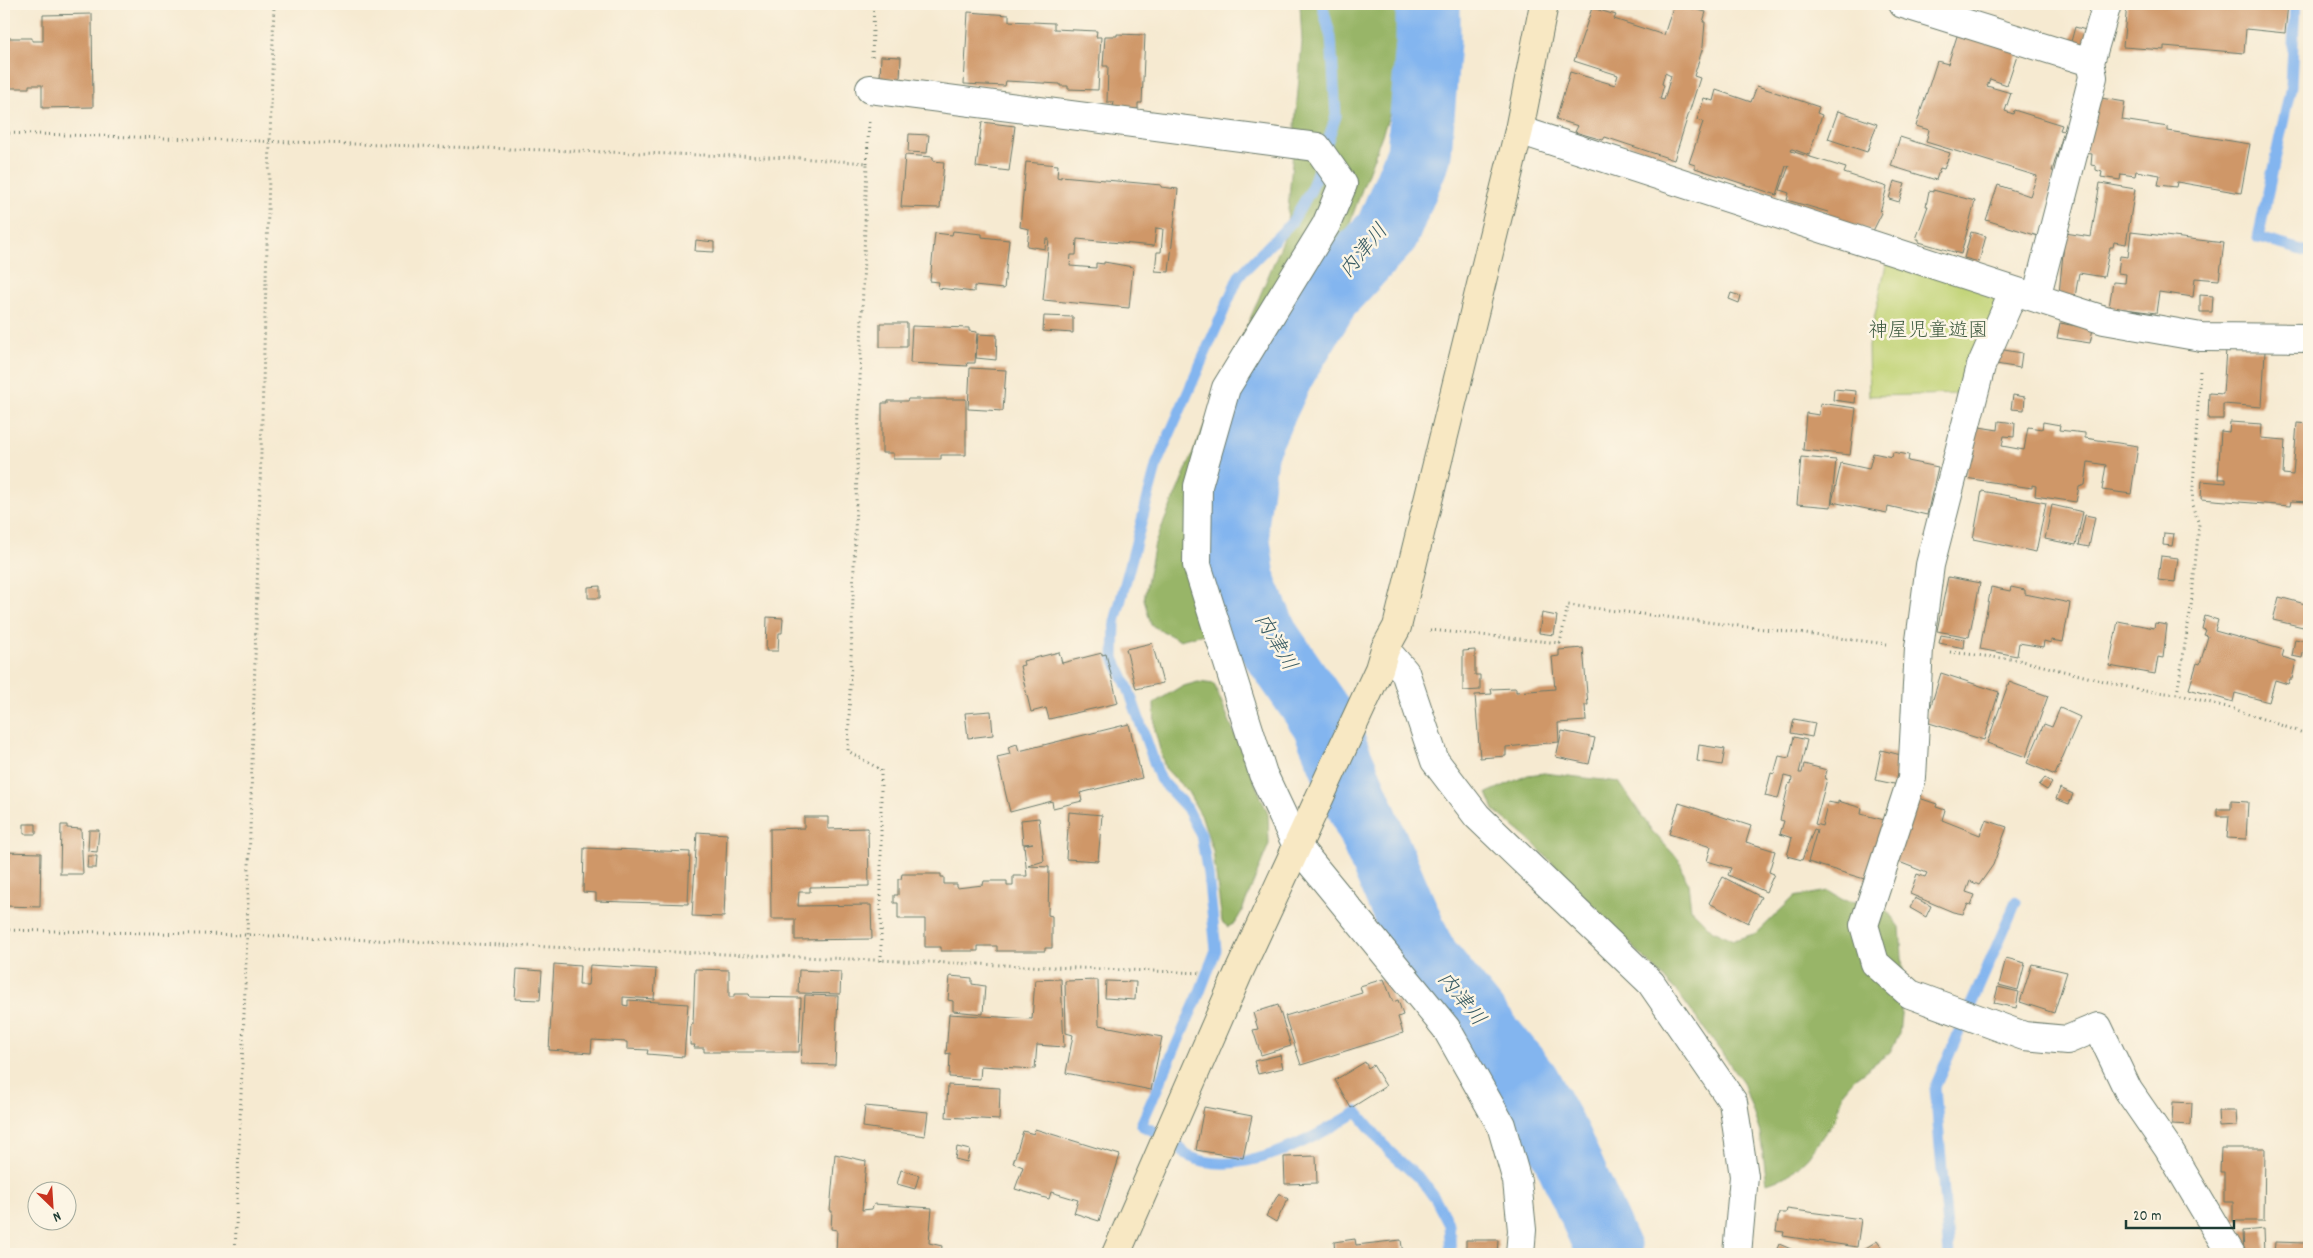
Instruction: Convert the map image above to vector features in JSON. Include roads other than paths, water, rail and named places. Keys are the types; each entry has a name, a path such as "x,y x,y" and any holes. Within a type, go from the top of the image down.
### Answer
{"street":[{"path":"1116,1254 1238,974 1387,648 1519,130 1544,4"},
{"path":"1903,4 2090,62"},
{"path":"2107,4 2090,62 2093,77 2025,295 1980,366 1930,565 1919,648 1912,778 1864,925 1875,962 1910,994 2024,1036 2067,1040 2098,1027 2128,1090 2168,1148 2231,1254"},
{"path":"870,89 1317,147 1343,184 1326,225 1226,388 1198,486 1197,565 1263,774 1299,841 1446,1028 1473,1072 1501,1125 1517,1181 1522,1230 1520,1254"},
{"path":"1519,130 2104,320 2201,337 2309,338"},
{"path":"1387,648 1405,672 1435,761 1477,816 1651,983 1733,1102 1744,1176 1737,1254"}],"waterway":[{"path":"1322,4 1331,38 1336,116 1311,190 1292,222 1239,276 1157,463 1115,622 1114,658 1128,688 1160,779 1187,808 1201,835 1208,874 1216,950 1199,994 1141,1125 1174,1142 1188,1156 1209,1162 1231,1163 1253,1160 1276,1153 1319,1134 1357,1112 1389,1151 1423,1182 1436,1200 1449,1225 1451,1254"},
{"name":"内津川","path":"1428,4 1428,42 1419,154 1387,232 1329,294 1282,372 1246,448 1236,526 1244,586 1268,640 1323,720 1423,954 1528,1084 1559,1141 1610,1254"},
{"path":"2295,4 2291,86 2258,238 2309,252"},
{"path":"1949,1254 1935,1087 2016,902"}],"park label":[{"name":"神屋児童遊園","path":"1928,332"}]}
